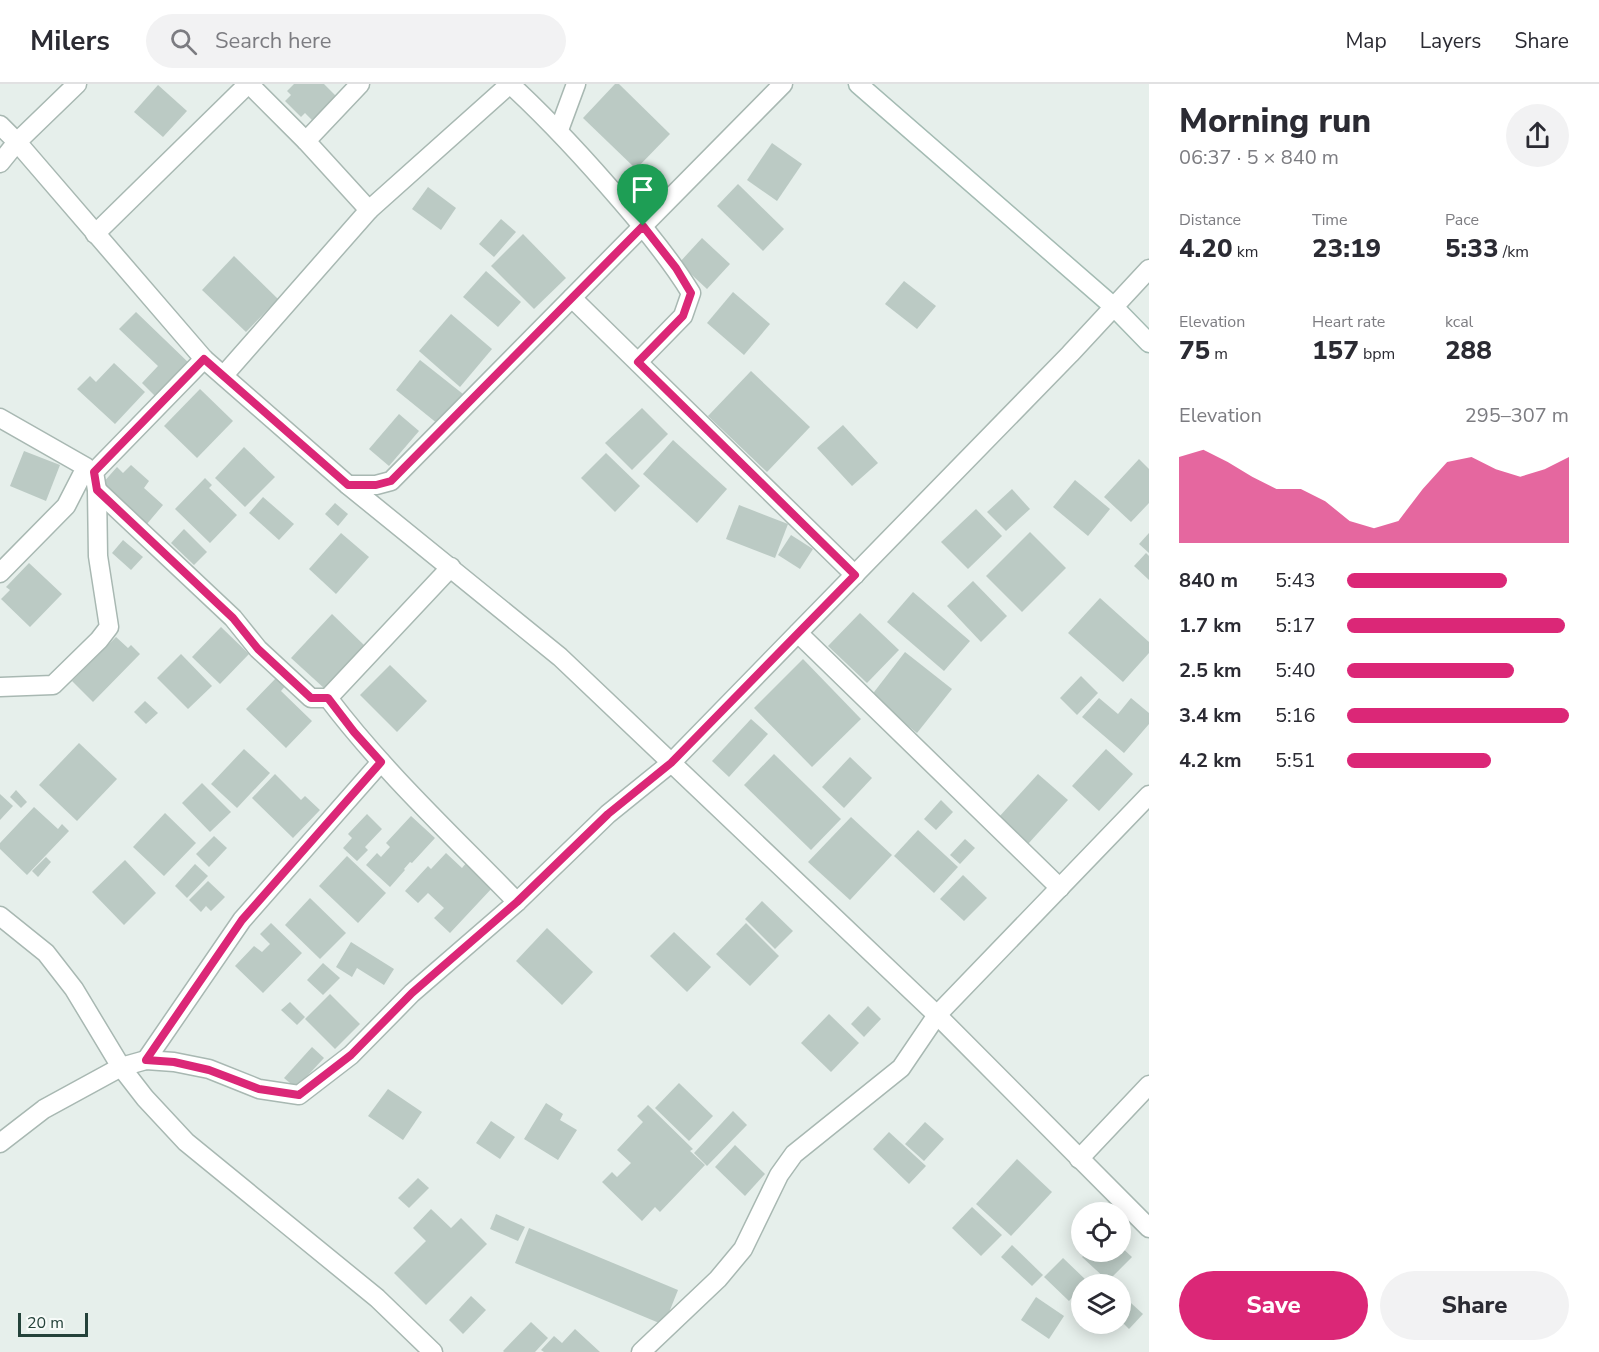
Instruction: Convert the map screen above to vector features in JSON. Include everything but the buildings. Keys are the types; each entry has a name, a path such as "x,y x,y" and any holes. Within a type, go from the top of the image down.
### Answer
{"street":[{"path":"0,163 17,142 77,84"},
{"path":"94,234 248,84 306,141 369,210"},
{"path":"306,141 360,84"},
{"path":"224,375 369,210 510,84 559,130 643,226 676,268 691,293 683,316 638,362"},
{"path":"559,130 576,84"},
{"path":"348,485 376,485 391,481 783,84"},
{"path":"858,84 1114,307 1149,343"},
{"path":"0,125 204,359 348,485 560,657 937,1015 1149,1228"},
{"path":"0,1143 44,1109 121,1067 146,1060 174,1062 209,1070 259,1089 299,1095 351,1055 412,993 517,902 608,814 671,763 1070,354 1149,269"},
{"path":"572,298 855,575"},
{"path":"0,687 53,685 99,640 109,627 98,556 97,490 94,472 204,359"},
{"path":"0,418 86,467 66,506 0,573"},
{"path":"97,490 233,618 258,649 311,698 328,698 451,567"},
{"path":"798,633 1060,888"},
{"path":"328,698 381,762 517,902"},
{"path":"146,1060 242,920 381,762"},
{"path":"641,1352 718,1279 737,1256 779,1175 794,1154 902,1068 937,1015 1149,795"},
{"path":"0,916 46,953 74,989 121,1067 145,1098 186,1142 377,1298 433,1352"},
{"path":"1079,1159 1149,1085"}],"route":[{"path":"643,226 676,268 691,293 683,316 638,362 855,575 671,763 608,814 517,902 412,993 351,1055 318,1083 299,1095 259,1089 209,1070 174,1062 146,1060 242,920 381,762 328,698 311,698 258,649 233,618 97,490 94,472 204,359 348,485 376,485 391,481 643,226"}]}
